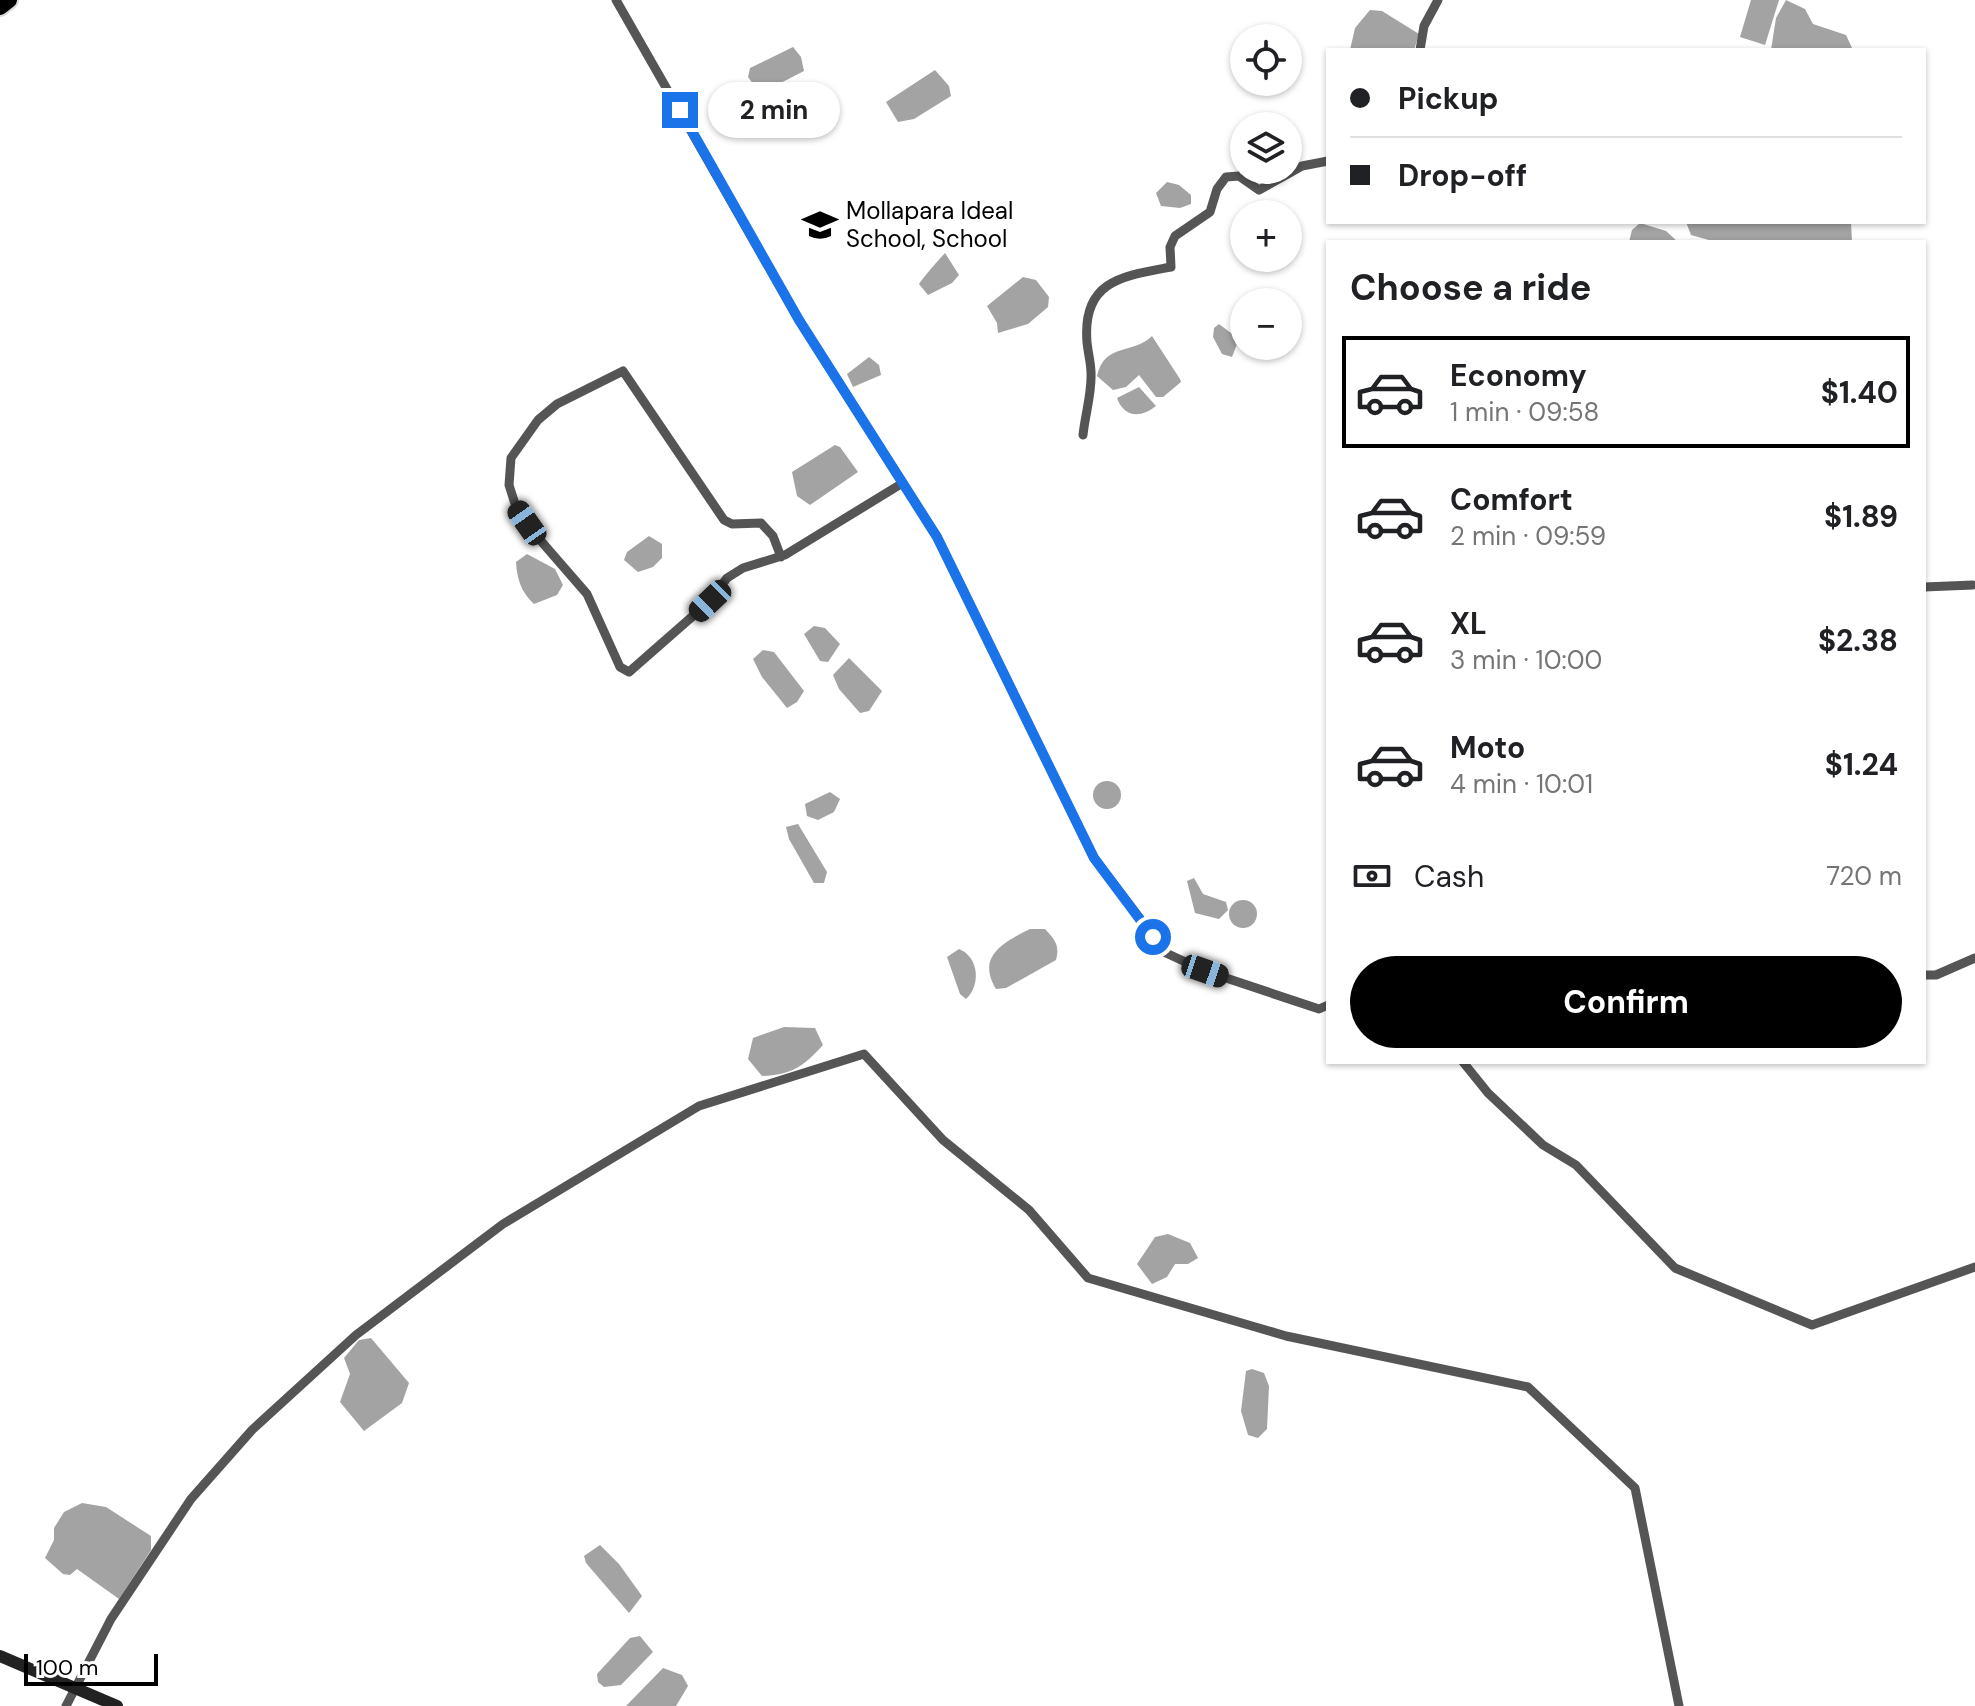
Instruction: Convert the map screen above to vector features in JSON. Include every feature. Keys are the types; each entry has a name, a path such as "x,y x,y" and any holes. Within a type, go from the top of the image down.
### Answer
{"highway":[{"path":"0,7 9,0"}],"main road":[{"path":"0,1656 117,1706"}],"street":[{"path":"616,0 799,320 937,537 978,614 1094,858 1166,953 1205,971 1319,1009 1326,1006"},
{"path":"1420,48 1424,26 1438,0"},
{"path":"1083,435 1091,375 1086,339 1089,318 1102,289 1121,276 1171,267 1170,247 1175,236 1210,212 1217,189 1226,177 1239,176 1259,190 1289,171 1326,162"},
{"path":"781,557 773,536 761,523 732,524 724,520 623,371 546,412 511,458 509,485 516,507 548,552 582,585 623,671 636,668 671,638 710,601 727,578 743,568 781,557 901,484"},
{"path":"1926,587 1973,585"},
{"path":"1926,975 1936,975 1975,958"},
{"path":"66,1706 111,1619 191,1499 261,1421 356,1335 503,1224 699,1106 864,1054 943,1140 1029,1210 1088,1278 1286,1336 1528,1387 1635,1488 1679,1706"},
{"path":"1465,1064 1488,1093 1543,1145 1576,1165 1675,1268 1812,1325 1975,1267"}],"shaded area":[{"path":"1751,0 1779,0 1765,45 1740,37"},
{"path":"1786,0 1805,9 1813,24 1846,35 1852,48 1771,48 1776,18"},
{"path":"1370,10 1382,11 1419,34 1415,48 1350,48 1355,28"},
{"path":"793,47 801,57 804,71 767,90 756,88 748,77 750,68"},
{"path":"935,70 949,86 951,96 914,119 898,122 886,102"},
{"path":"766,100 780,113 779,121 747,129 741,121 741,111"},
{"path":"1167,182 1179,185 1191,195 1191,204 1180,208 1161,206 1156,193"},
{"path":"1643,224 1666,231 1676,240 1630,240 1632,230"},
{"path":"1687,224 1851,224 1852,240 1709,240 1691,235"},
{"path":"945,253 959,275 952,283 928,295 919,284"},
{"path":"1023,277 1036,280 1049,297 1048,307 1028,324 998,333 997,323 987,306"},
{"path":"1219,324 1230,332 1230,356 1222,354 1213,337 1214,328"},
{"path":"1152,336 1181,382 1163,397 1156,397 1139,375 1126,387 1113,390 1097,376 1106,358"},
{"path":"869,357 879,365 881,375 853,387 847,374"},
{"path":"1139,387 1156,406 1145,413 1134,414 1124,409 1117,398"},
{"path":"835,445 840,447 858,472 810,505 797,496 792,472"},
{"path":"649,536 662,544 662,558 653,567 638,572 624,560 627,552"},
{"path":"527,554 555,569 563,585 557,595 534,604 526,595 516,562"},
{"path":"814,626 825,628 840,644 828,662 820,661 804,634"},
{"path":"763,650 774,652 804,691 797,702 787,708 762,677 753,659"},
{"path":"849,658 882,691 869,711 860,713 839,689 833,675"},
{"path":"1107,781 1117,785 1121,795 1117,805 1107,809 1097,805 1093,795 1097,785"},
{"path":"830,792 840,799 834,812 818,820 807,816 805,804"},
{"path":"798,824 827,872 824,883 814,883 789,839 786,827"},
{"path":"1194,878 1203,894 1226,902 1228,910 1219,919 1195,913 1187,881"},
{"path":"1243,900 1253,904 1257,914 1253,924 1243,928 1233,924 1229,914 1233,904"},
{"path":"1030,929 1045,929 1052,936 1057,946 1056,960 1006,988 996,989 989,968 991,959 1003,945"},
{"path":"959,949 971,958 976,972 974,986 966,999 960,994 947,957"},
{"path":"784,1027 815,1028 823,1045 797,1068 782,1074 762,1076 748,1059 753,1038"},
{"path":"1168,1234 1190,1243 1198,1258 1188,1264 1175,1264 1167,1277 1152,1284 1137,1264 1155,1237"},
{"path":"371,1338 409,1383 402,1403 364,1431 340,1402 350,1374 344,1358 359,1340"},
{"path":"1252,1369 1264,1373 1269,1386 1267,1429 1258,1438 1248,1435 1241,1411 1246,1371"},
{"path":"82,1503 106,1507 151,1536 151,1550 119,1599 77,1569 70,1575 63,1574 45,1558 54,1540 54,1528 64,1512"},
{"path":"600,1545 619,1564 642,1596 629,1613 586,1563 584,1556"},
{"path":"640,1636 653,1652 621,1685 604,1687 598,1682 597,1674 630,1638"},
{"path":"663,1668 682,1675 688,1686 676,1706 626,1706"}],"place":[{"name":"Mollapara Ideal School, School","path":"820,225"}],"route":[{"path":"680,110 799,320 937,537 978,614 1094,858 1153,937"}]}
